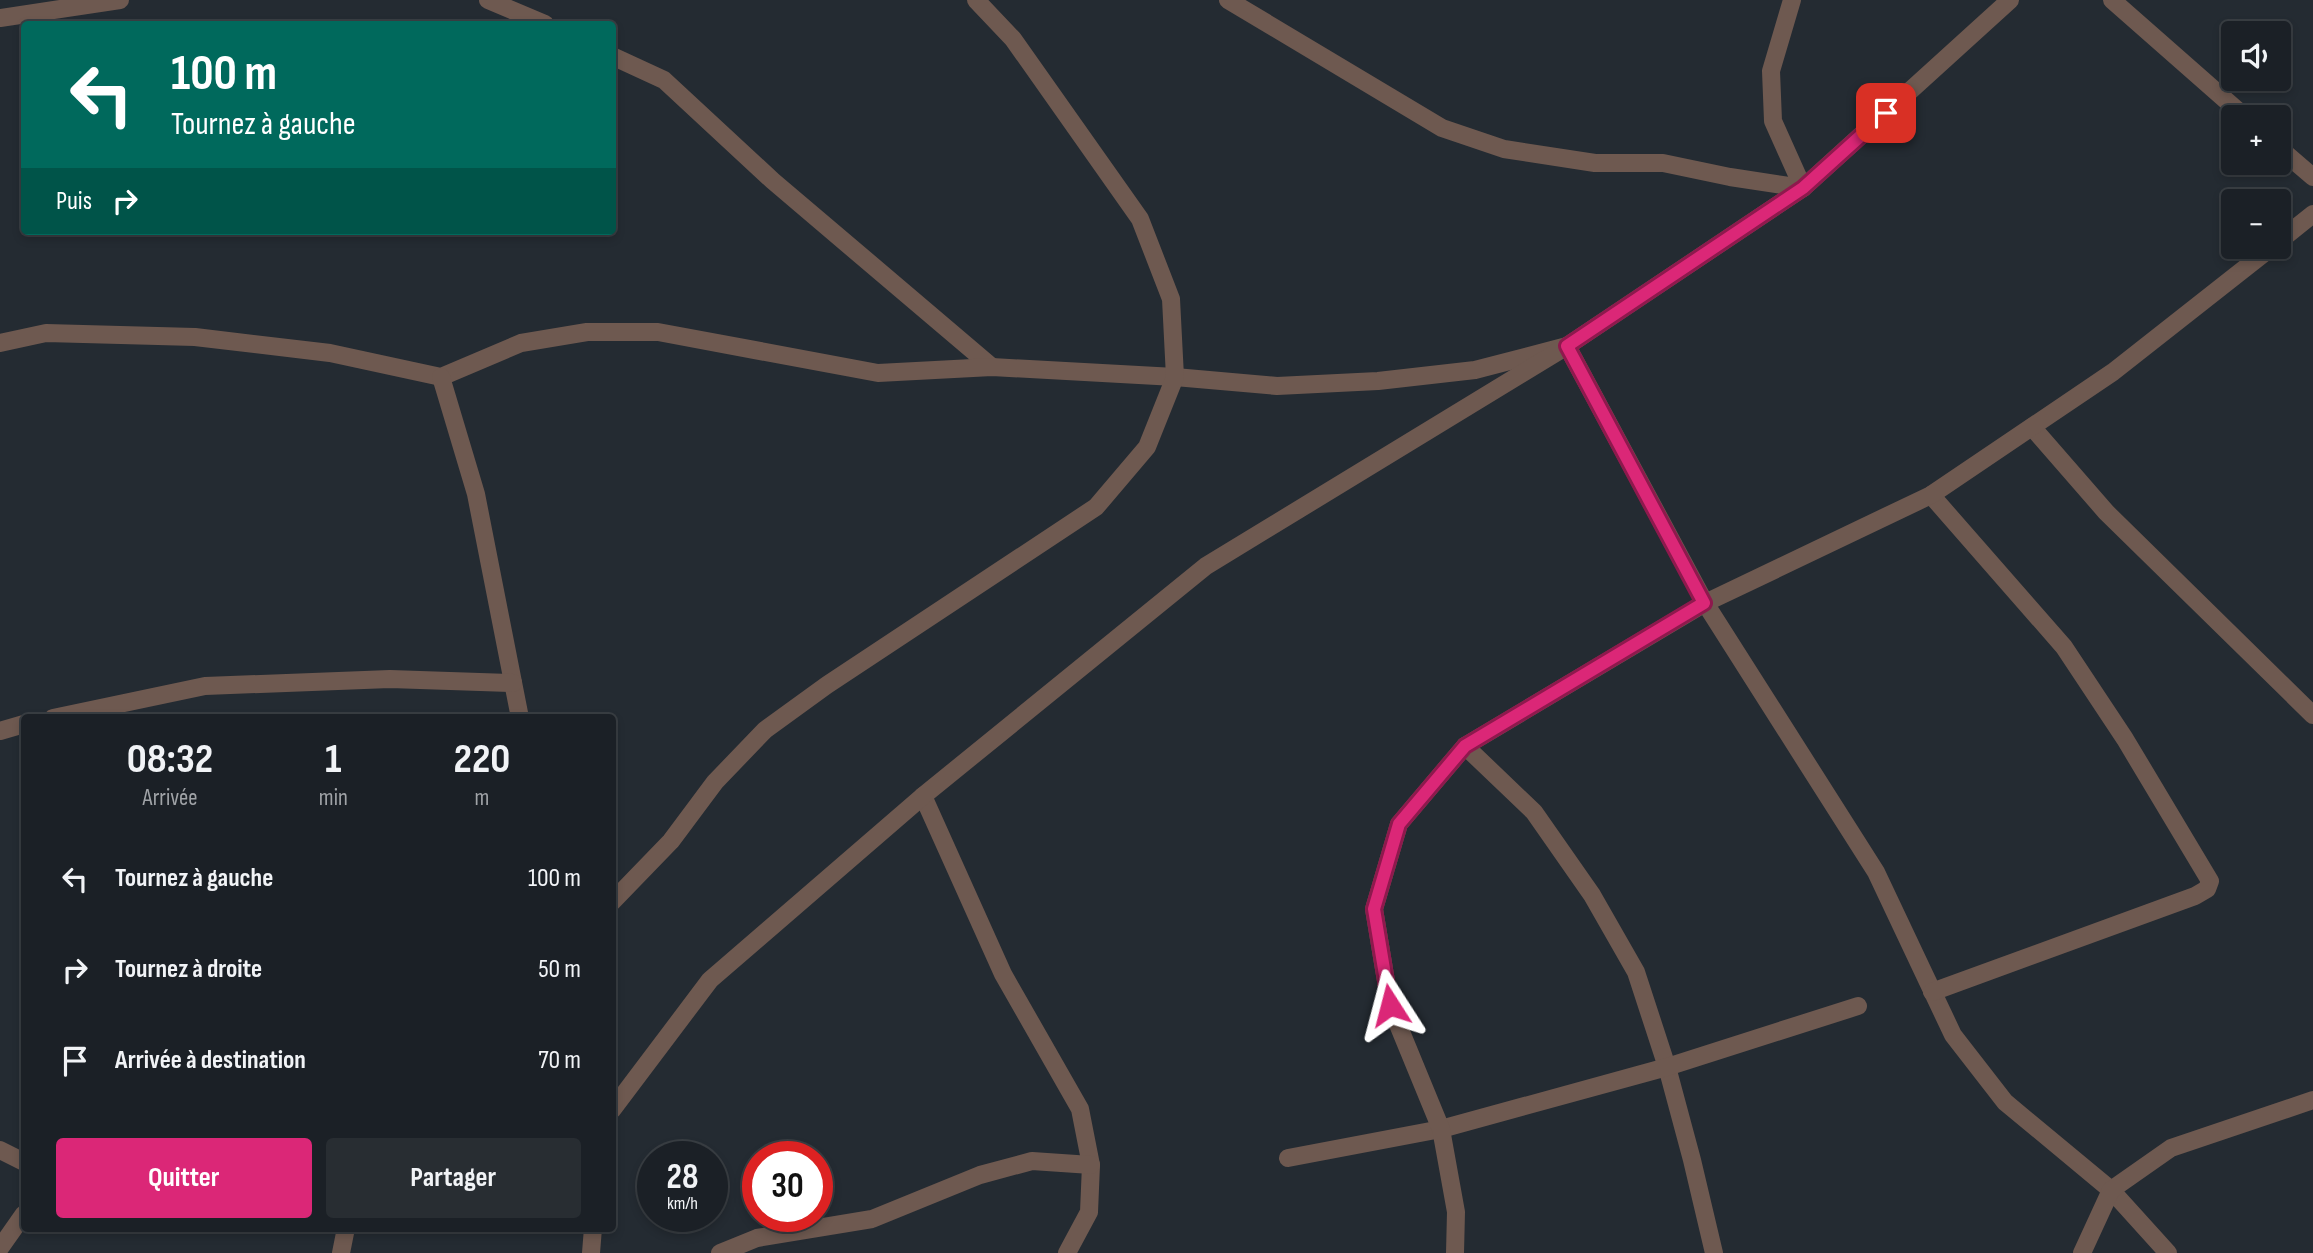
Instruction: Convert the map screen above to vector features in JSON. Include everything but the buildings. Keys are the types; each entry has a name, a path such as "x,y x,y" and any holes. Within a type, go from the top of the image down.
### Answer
{"street":[{"path":"0,18 120,0"},
{"path":"488,0 538,21"},
{"path":"616,898 671,841 715,782 765,730 838,678 1096,507 1147,447 1175,377 1171,299 1140,219 1013,39 976,0"},
{"path":"1228,0 1442,128 1504,149 1595,163 1663,163 1803,188"},
{"path":"1792,0 1771,71 1773,121 1803,188"},
{"path":"616,1105 710,980 923,796 1206,566 1567,346 1803,188 2010,0"},
{"path":"2112,0 2231,105"},
{"path":"616,58 664,80 773,181 992,367"},
{"path":"2291,158 2313,177"},
{"path":"2291,232 2313,214"},
{"path":"1455,1253 1456,1212 1441,1129 1390,1005 1374,909 1399,824 1465,746 1704,603 1931,495 2113,372 2257,259"},
{"path":"0,343 46,333 195,337 330,353 441,377 521,343 587,332 658,332 878,373 992,367 1175,377 1278,386 1378,381 1475,370 1567,346"},
{"path":"1567,346 1704,603 1876,872 1953,1035 2005,1102 2111,1190 2168,1253"},
{"path":"441,377 476,494 519,714"},
{"path":"2032,427 2106,512 2313,715"},
{"path":"1931,495 2064,647 2125,739 2210,881 2207,889 2195,896 1933,992"},
{"path":"72,714 205,686 390,679 513,683"},
{"path":"0,731 21,725"},
{"path":"1465,746 1534,813 1592,895 1636,972 1667,1067 1714,1253"},
{"path":"923,796 1003,974 1080,1109 1091,1164 1089,1212 1067,1253"},
{"path":"1288,1158 1441,1129 1667,1067 1858,1006"},
{"path":"2082,1253 2111,1190 2171,1147 2313,1100"},
{"path":"0,1150 21,1160"},
{"path":"720,1253 757,1238 872,1219 980,1175 1032,1161 1091,1164"},
{"path":"0,1248 21,1217"},
{"path":"341,1253 345,1232"},
{"path":"591,1253 593,1232"}],"route":[{"path":"1390,1005 1374,909 1399,824 1465,746 1704,603 1567,346 1803,188 1886,113"}]}
